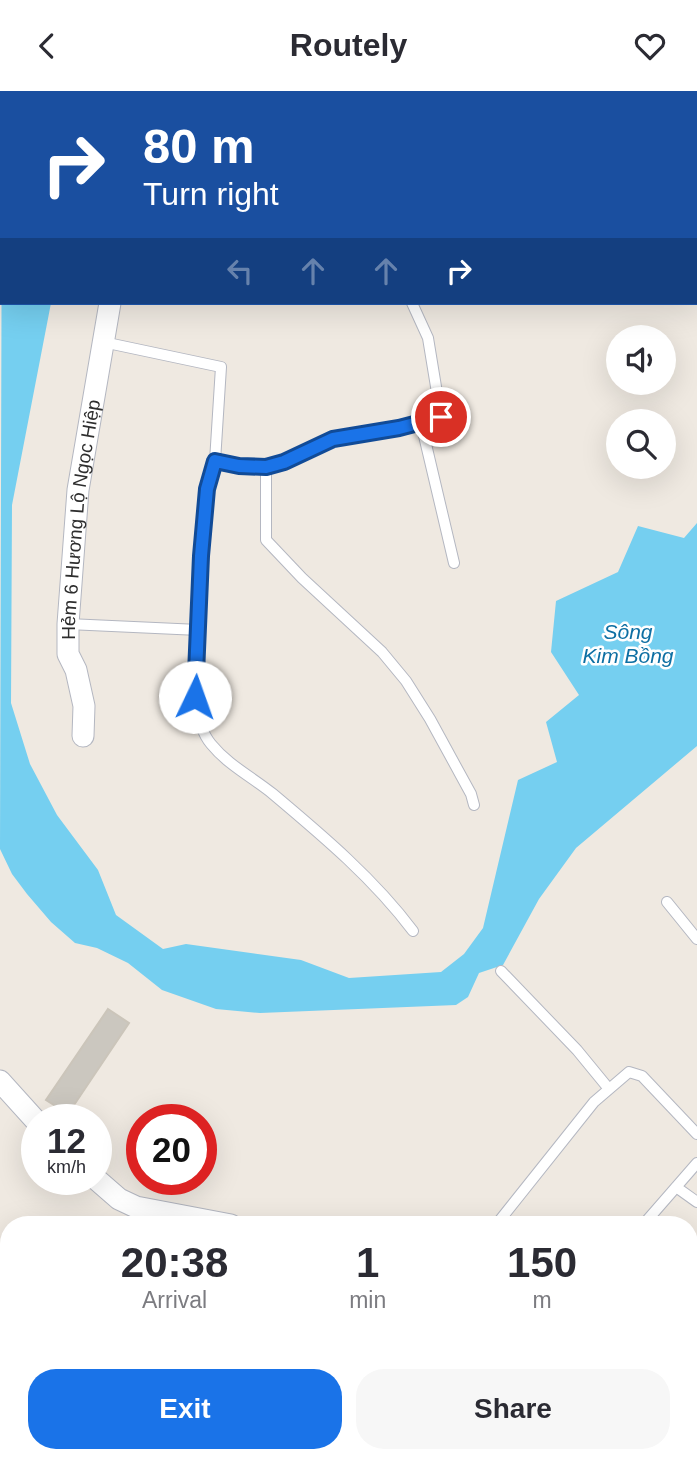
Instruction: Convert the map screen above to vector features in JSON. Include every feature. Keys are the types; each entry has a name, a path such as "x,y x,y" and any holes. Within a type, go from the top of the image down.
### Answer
{"street":[{"name":"Hẻm 6 Hương Lộ Ngọc Hiệp","path":"83,736 84,706 76,670 68,654 68,624 78,490 110,305"},
{"path":"0,1081 21,1104"},
{"path":"112,1192 136,1207 184,1216"}],"lane":[{"path":"215,461 239,466 266,467 284,462 333,439 441,417 428,338 413,305"},
{"path":"103,342 221,367 215,461 207,489 201,556 195,697 200,722 209,742 225,759 263,786 321,834 392,902 413,931"},
{"path":"421,422 454,563"},
{"path":"266,467 265,540 382,652 406,681 430,719 471,794 474,805"},
{"path":"68,624 199,630"},
{"path":"667,902 697,939"},
{"path":"501,971 577,1049 609,1089"},
{"path":"503,1216 594,1102 629,1072 642,1076 697,1134"},
{"path":"651,1216 697,1163"},
{"path":"676,1187 697,1202"}],"water":[{"name":"Sông Kim Bồng","path":"2,305 51,305 12,505 11,703 30,764 57,815 98,870 116,915 163,949 186,944 301,960 349,978 441,972 464,954 483,928 518,780 557,762 546,722 579,695 551,652 556,601 618,572 638,526 684,538 697,523 697,746 576,848 539,899 503,965 479,973 468,997 456,1005 260,1013 216,1009 162,990 128,963 97,948 75,943 51,922 27,894 12,874 0,849"}],"building":[{"path":"108,1009 129,1023 75,1104 52,1104 46,1100"}],"route":[{"path":"195,697 201,556 207,489 215,461 239,466 266,467 284,462 333,439 399,428 441,417"}]}
